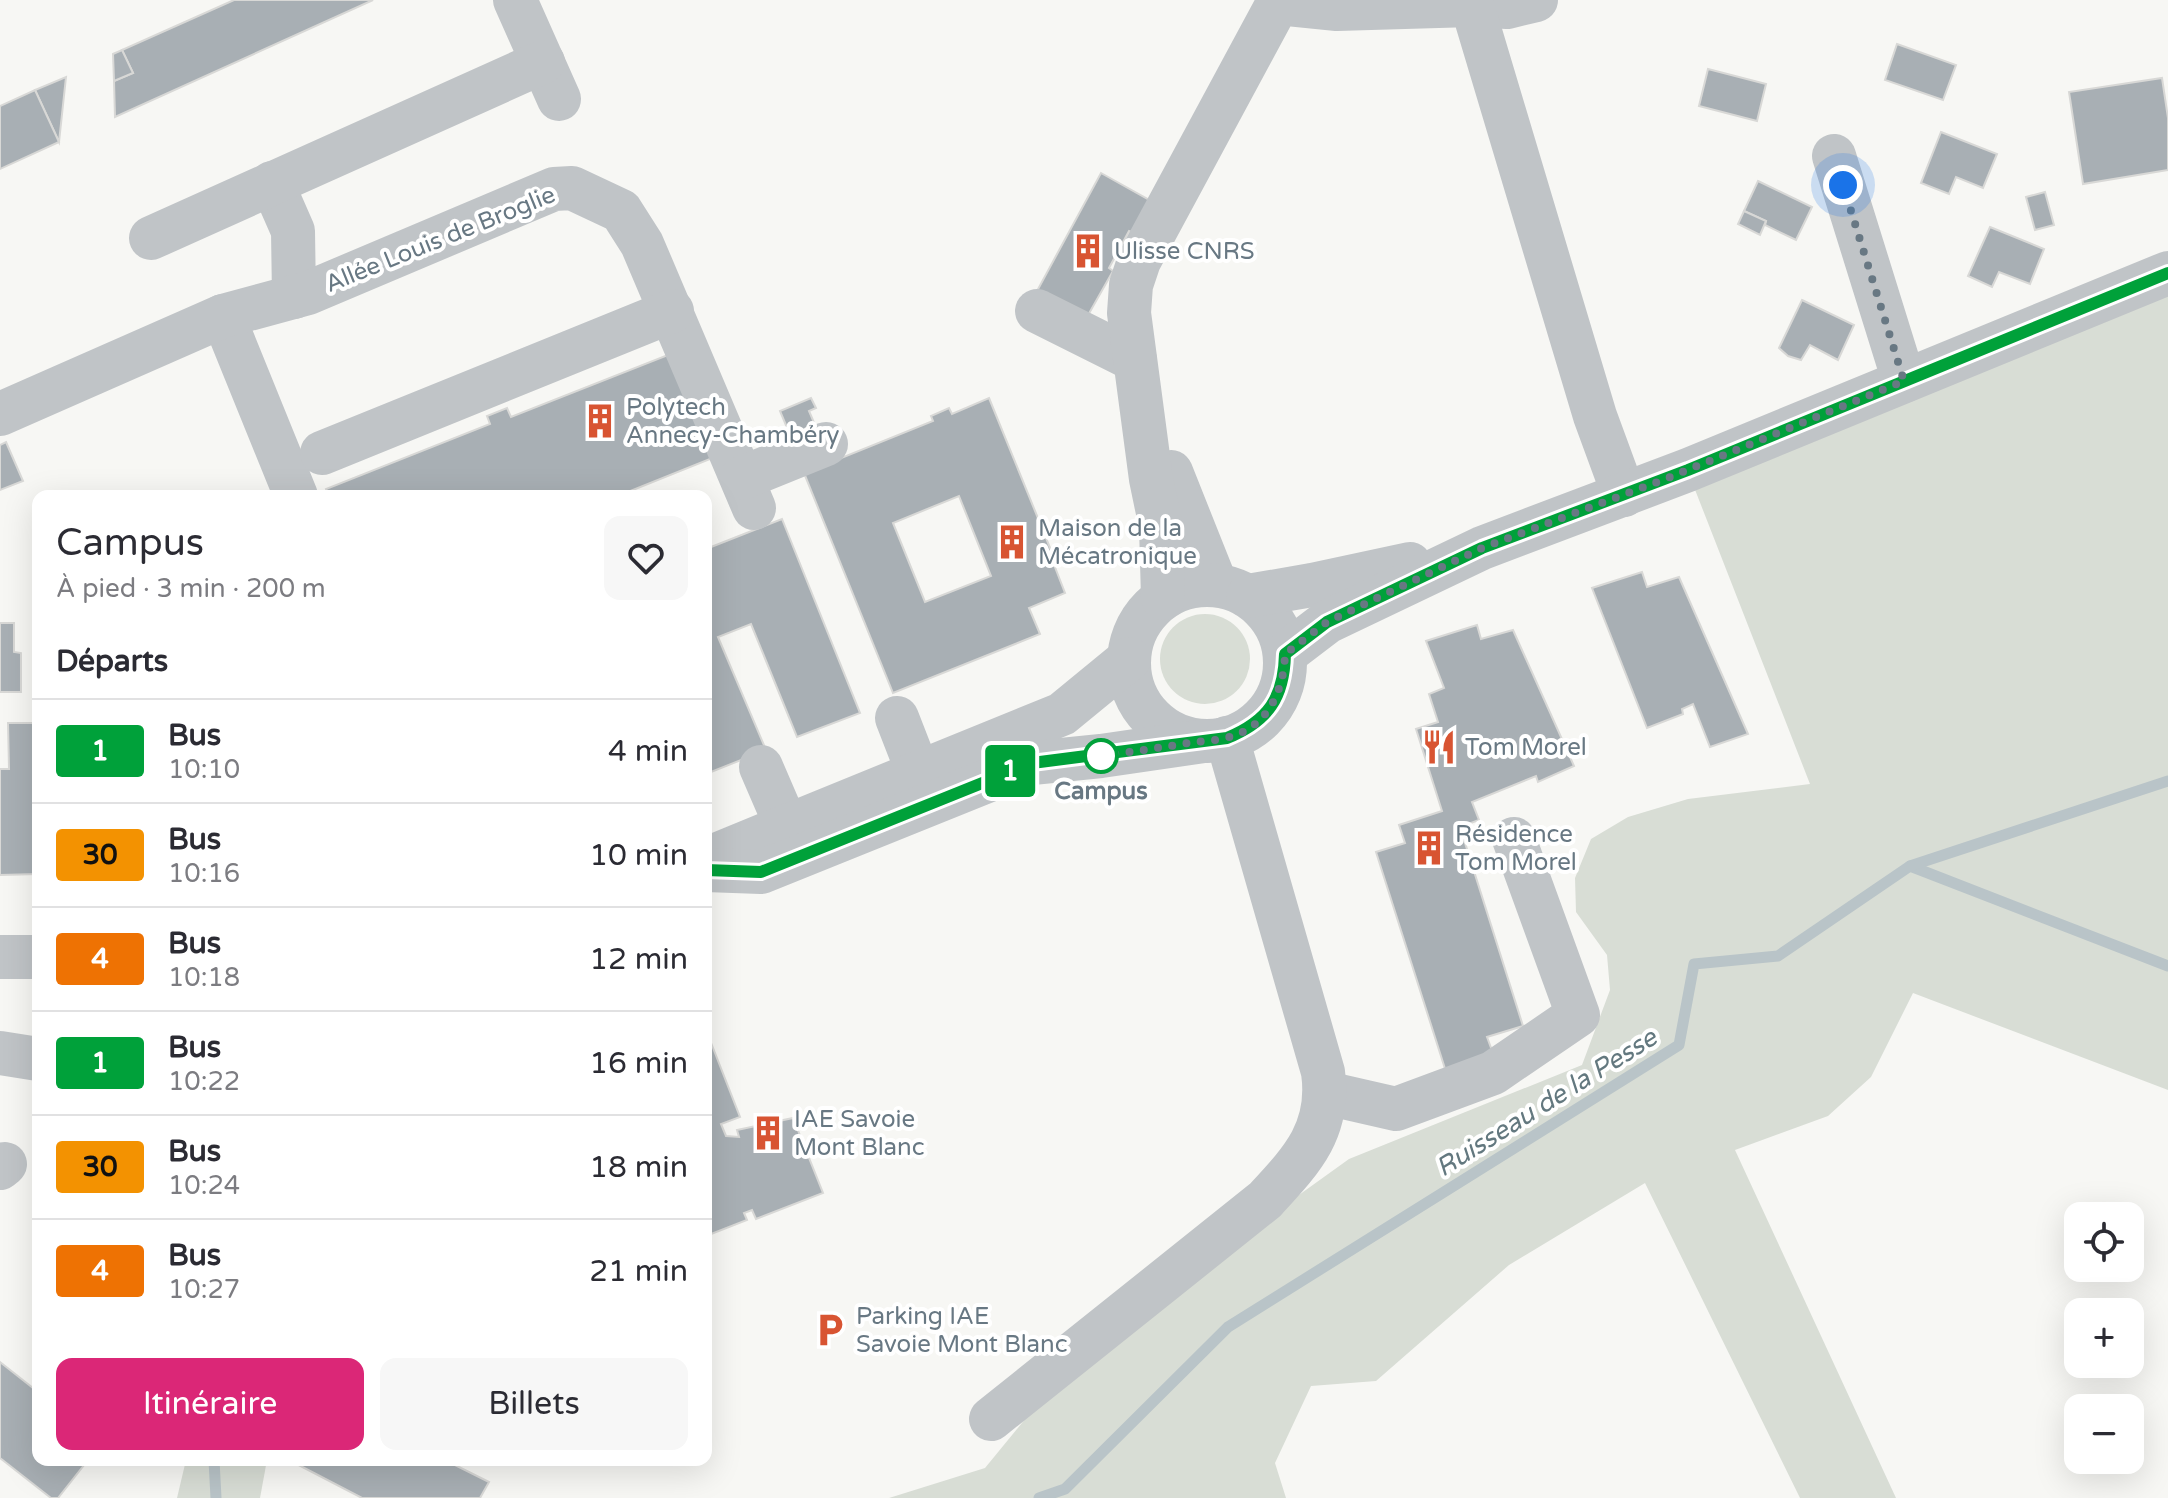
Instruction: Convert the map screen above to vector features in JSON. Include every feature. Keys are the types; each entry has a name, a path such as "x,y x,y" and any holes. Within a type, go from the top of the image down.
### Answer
{"street":[{"path":"151,238 272,183 551,80 515,0"},
{"path":"1163,598 1161,527 1151,479 1129,313 1131,285 1139,261 1276,2 1337,9 1470,3 1507,7 1536,0"},
{"path":"1470,3 1595,416 1624,495"},
{"path":"1834,156 1904,381"},
{"path":"272,183 293,231 301,295"},
{"name":"Allée Louis de Broglie","path":"0,414 223,316 301,295 554,189 572,188 621,211 642,244 748,493 826,444"},
{"path":"1285,654 1327,622 1482,548 1624,495 2168,273"},
{"path":"322,453 672,311"},
{"path":"712,870 761,872 1032,763 1216,739 1248,730 1271,707 1285,676 1285,654 1279,631 1267,611 1232,590 1202,557 1137,372 1037,311"},
{"path":"223,316 294,490"},
{"path":"1216,739 1183,737 1164,728 1148,714 1134,688 1129,659 1132,641 1139,624 1163,598 1189,587 1232,590 1312,585 1482,548"},
{"path":"712,856 1062,714 1129,659"},
{"path":"1062,714 1148,714"},
{"path":"897,718 918,772"},
{"path":"991,1419 1265,1200 1300,1162 1320,1124 1326,1093 1323,1072 1216,739"},
{"path":"761,767 786,825"},
{"path":"1326,1093 1396,1109 1493,1073 1578,1015 1514,839"},
{"path":"0,957 32,957"},
{"path":"0,1053 32,1058"}],"shaded area":[{"path":"2168,294 2168,1090 1913,993 1871,1077 1828,1116 1735,1150 1896,1498 1800,1498 1645,1183 1509,1265 1376,1381 1311,1386 1275,1463 1286,1498 889,1498 985,1468 1049,1390 1185,1277 1349,1159 1582,1065 1610,990 1607,955 1576,912 1575,878 1591,839 1628,817 1688,799 1810,784 1692,482"},
{"path":"1205,614 1222,618 1237,627 1246,642 1250,659 1246,676 1237,691 1222,700 1205,704 1188,700 1173,691 1164,676 1160,659 1164,642 1173,627 1188,618"},
{"path":"185,1466 266,1466 260,1498 177,1498"}],"building":[{"path":"234,0 373,0 115,117 114,81 133,73 122,50"},
{"path":"1897,44 1956,65 1943,100 1885,80"},
{"path":"122,50 133,73 114,81 113,54"},
{"path":"1708,69 1766,84 1757,121 1699,106"},
{"path":"66,77 59,142 35,90"},
{"path":"2162,78 2168,118 2168,170 2083,184 2069,92"},
{"path":"35,90 59,142 0,169 0,106"},
{"path":"1941,132 1997,154 1983,188 1956,177 1949,194 1921,183"},
{"name":"Ulisse CNRS","path":"1101,173 1151,201 1134,233 1129,231 1109,268 1113,271 1087,317 1037,291"},
{"path":"1758,181 1812,207 1796,240 1744,211"},
{"path":"2045,192 2054,225 2035,230 2026,197"},
{"path":"1744,211 1766,221 1760,235 1738,224"},
{"path":"1990,227 2044,249 2030,284 1999,272 1992,287 1968,276"},
{"path":"1802,300 1854,325 1838,360 1810,345 1801,360 1788,356 1779,348"},
{"name":"Polytech Annecy-Chambéry","path":"683,349 725,453 633,490 326,489 490,424 487,416 507,408 511,417"},
{"path":"811,398 816,408 809,411 818,432 793,442 780,411"},
{"name":"Maison de la Mécatronique","path":"989,398 1055,560 1053,562 1065,593 1029,608 1040,634 893,693 804,473 933,421 931,416 949,408 952,414","holes":["959,496 991,576 925,602 893,523"]},
{"path":"6,442 23,481 0,490 0,445"},
{"name":"Polytech Annecy-Chambéry","path":"782,519 860,713 797,737 751,624 718,637 766,750 712,772 712,547"},
{"path":"1642,572 1647,587 1679,577 1748,734 1710,747 1693,704 1682,709 1683,714 1647,728 1592,588"},
{"path":"0,623 14,623 14,652 21,653 21,692 0,692"},
{"name":"Résidence Tom Morel","path":"1477,625 1481,639 1513,630 1574,766 1538,782 1536,776 1472,802 1479,820 1460,827 1523,1026 1487,1037 1494,1056 1447,1075 1376,852 1405,843 1399,825 1442,811 1416,729 1438,722 1429,694 1444,688 1426,641"},
{"path":"8,723 32,723 32,874 0,875 0,769 9,769"},
{"name":"IAE Savoie Mont Blanc","path":"712,1045 740,1117 721,1124 726,1136 739,1137 737,1130 793,1118 823,1193 756,1219 752,1210 744,1213 747,1220 712,1234"},
{"path":"0,1362 32,1387 32,1466 83,1466 58,1498 51,1498 0,1458"},
{"path":"301,1466 457,1466 489,1482 480,1498 362,1498"}],"waterway":[{"name":"Ruisseau de la Pesse","path":"1039,1498 1065,1489 1228,1327 1679,1045 1694,964 1778,956 1910,866 2168,781"},
{"path":"1910,866 2168,966"},
{"path":"214,1466 216,1498"}],"bus line":[{"name":"1","path":"712,870 761,872 1032,763 1227,738 1248,730 1265,715 1277,698 1285,676 1285,654 1327,622 1482,548 1688,470 2168,273"}],"place":[{"name":"Ulisse CNRS","path":"1088,251"},
{"name":"Polytech Annecy-Chambéry","path":"600,421"},
{"name":"Maison de la Mécatronique","path":"1012,542"},
{"name":"Tom Morel","path":"1439,747"},
{"name":"Campus","path":"1101,756"},
{"name":"Résidence Tom Morel","path":"1429,848"},
{"name":"IAE Savoie Mont Blanc","path":"768,1133"},
{"name":"Parking IAE Savoie Mont Blanc","path":"830,1330"}],"route":[{"path":"1101,756 1227,738 1248,730 1265,715 1277,698 1285,676 1285,654 1327,622 1482,548 1668,478 1904,381 1843,185"}]}
